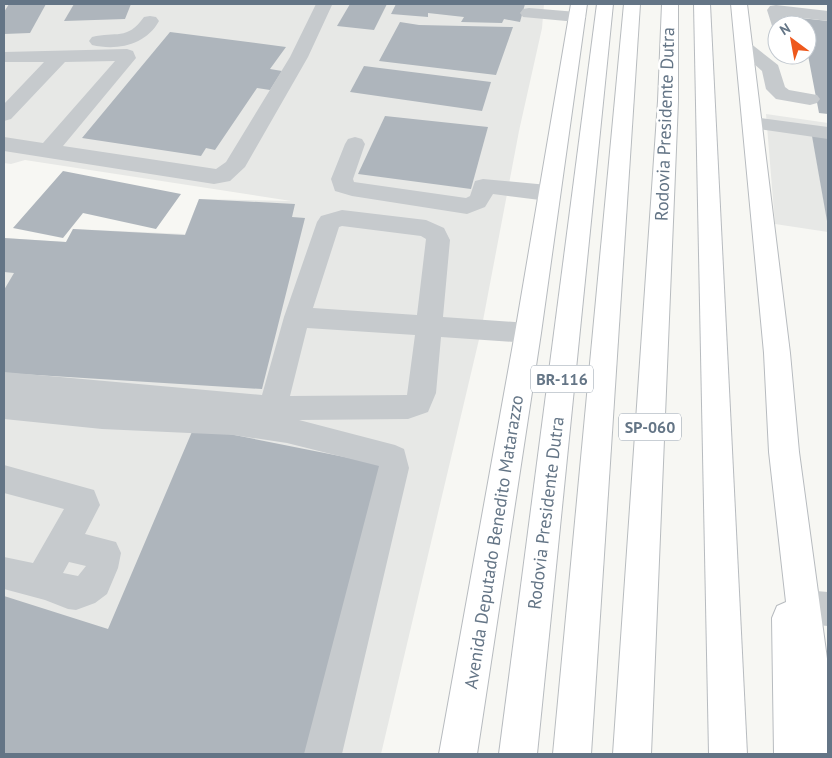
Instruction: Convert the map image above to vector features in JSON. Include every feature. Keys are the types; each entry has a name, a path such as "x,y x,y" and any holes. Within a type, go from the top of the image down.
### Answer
{"main road":[{"name":"Rodovia Presidente Dutra","path":"518,754 605,4"},
{"name":"SP-060","path":"572,754 632,4"},
{"name":"Rodovia Presidente Dutra","path":"632,754 668,100 670,4"},
{"name":"Rodovia Presidente Dutra","path":"702,4 728,754"},
{"path":"739,4 777,353 784,452 792,754"},
{"name":"Avenida Deputado Benedito Matarazzo","path":"458,754 528,333 548,193 578,10"},
{"path":"784,452 816,608 820,754"}],"lane":[{"path":"4,144 214,177 222,176 234,167 299,57 324,5"},
{"path":"529,13 578,10"},
{"path":"4,45 128,40 147,30 150,21"},
{"path":"744,47 771,69 776,89 783,95 802,98 788,65"},
{"path":"4,57 127,55 127,58 48,151"},
{"path":"4,114 60,56"},
{"path":"752,123 828,133"},
{"path":"355,144 342,179 343,186 466,206 477,204 481,199 483,186 548,193"},
{"path":"4,384 273,408 408,407 418,403 422,393 438,240 436,234 426,228 342,218 329,222 297,317 273,408"},
{"path":"297,317 528,333"},
{"path":"4,407 102,417 233,422 287,430 385,454 393,459 394,468 323,754"},
{"path":"4,479 83,500 84,505 41,581"},
{"path":"4,573 41,581 69,592 83,592 95,584 104,562 105,553 60,545"}],"shaded area":[{"path":"4,4 544,4 542,28 519,131 481,331 381,754 4,754 4,238 66,242 73,229 185,234 199,199 291,201 25,160 11,164 4,163"},
{"path":"766,114 828,123 828,232 775,224"}],"building":[{"path":"9,4 46,4 30,33 4,34 4,12"},
{"path":"74,4 131,4 125,19 64,21"},
{"path":"350,4 387,4 374,30 337,26"},
{"path":"396,4 525,4 520,22 504,19 502,23 461,22 464,17 428,13 428,17 391,14"},
{"path":"817,20 828,21 828,114 819,113 810,65 817,65"},
{"path":"400,22 419,25 513,27 496,75 379,61"},
{"path":"170,32 286,47 270,69 282,71 270,90 257,88 215,150 206,148 201,156 82,138"},
{"path":"364,66 491,82 482,111 350,92"},
{"path":"385,116 488,127 471,189 358,174"},
{"path":"812,136 828,138 828,221 827,221"},
{"path":"63,171 181,194 156,229 83,213 63,238 13,228"},
{"path":"199,199 295,204 292,217 305,218 262,389 4,373 4,290 14,273 4,272 4,238 66,242 73,229 185,235"},
{"path":"194,427 390,466 307,754 4,754 4,596 108,629"}]}
